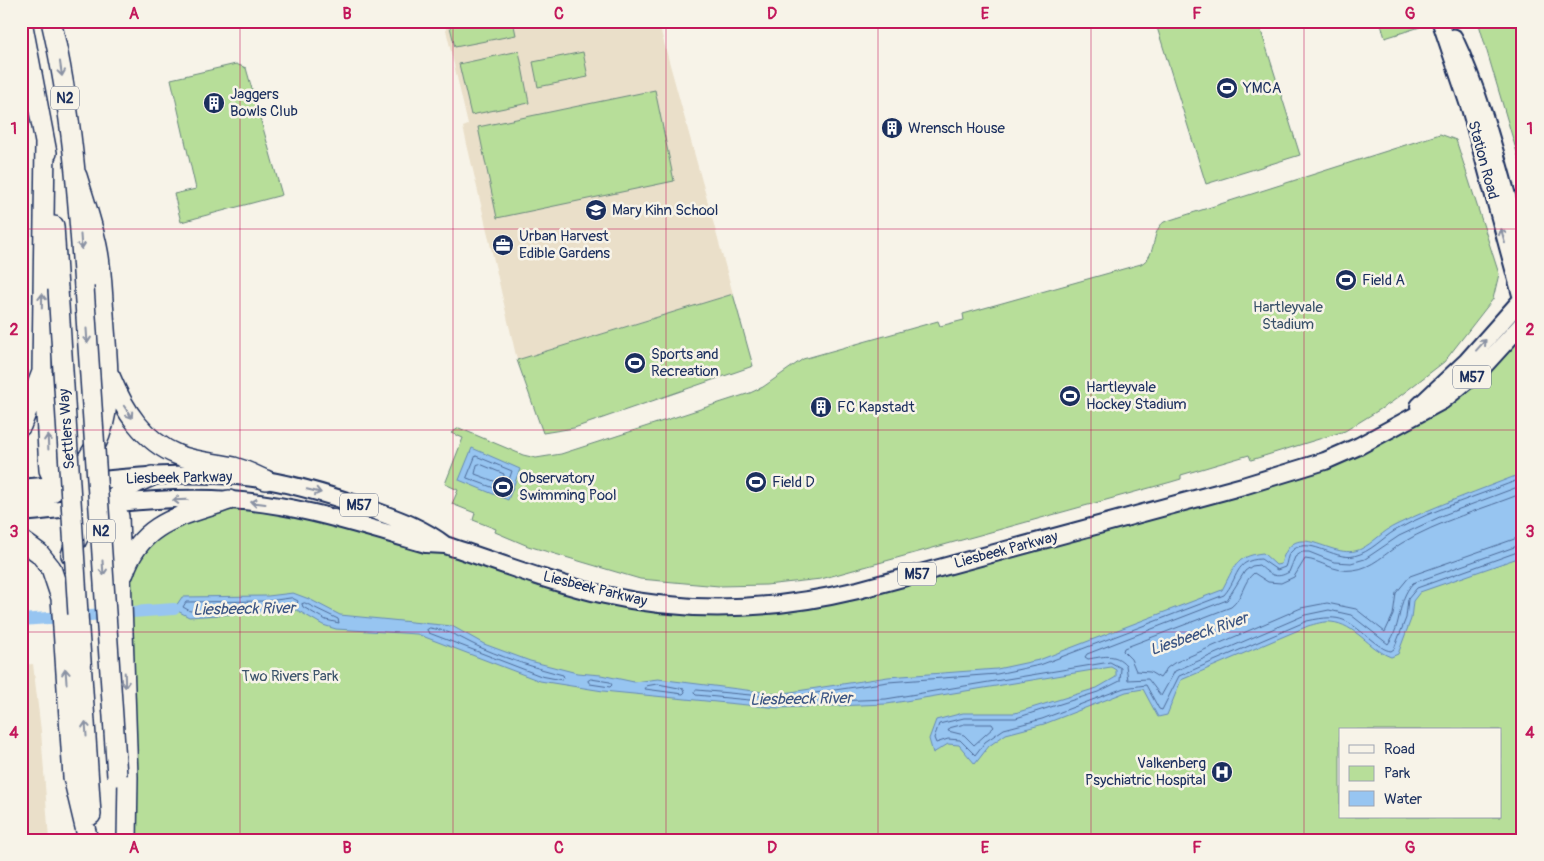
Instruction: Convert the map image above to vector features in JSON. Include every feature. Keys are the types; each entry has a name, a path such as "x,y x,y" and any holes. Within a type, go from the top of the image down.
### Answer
{"highway":[{"name":"Settlers Way","path":"22,21 45,143 58,289 93,840"},
{"name":"Settlers Way","path":"51,21 59,54 77,176 122,840"},
{"path":"21,426 42,372 45,143"},
{"path":"21,506 41,500 68,484 86,462 100,435 106,406 107,368 98,248 77,176"},
{"path":"42,332 50,470 54,480 68,484 119,516 128,777 127,840"},
{"path":"107,368 120,401 137,425 156,442 179,455 237,468 266,480"},
{"path":"61,601 73,549 86,528 103,505 130,485 152,476"},
{"path":"121,589 130,556 149,532 173,519 229,500"},
{"path":"21,540 39,553 51,568 61,601 73,777 88,840"}],"main road":[{"name":"Station Road","path":"1440,21 1470,110 1522,300"},
{"name":"Station Road","path":"1446,21 1464,59 1481,106 1523,251"},
{"name":"Liesbeek Parkway","path":"1410,416 1467,361 1522,300"},
{"name":"Liesbeek Parkway","path":"21,513 174,500 229,500 294,509 426,544 445,545 575,587 630,600 677,606 722,608 803,602 858,590 1310,467 1358,446 1410,416 1428,410 1467,381 1523,323"},
{"name":"Liesbeek Parkway","path":"21,488 152,476 213,475 266,480 320,492 361,506 428,531 445,545"}],"shaded area":[{"name":"Mary Kihn School","path":"444,21 658,21 733,294 517,360 463,127 468,125"},
{"path":"33,664 41,731 49,840 21,840 21,665"}],"green space":[{"path":"457,21 513,21 516,35 455,47 449,23"},
{"name":"YMCA","path":"1155,21 1258,21 1300,155 1206,184"},
{"path":"1380,21 1418,21 1420,27 1385,38"},
{"path":"1478,21 1523,21 1523,173"},
{"path":"519,51 529,103 471,115 459,64"},
{"path":"583,52 588,77 538,87 533,62"},
{"path":"236,64 246,68 282,195 181,222 174,194 196,189 171,79"},
{"path":"655,90 674,181 497,218 478,127"},
{"name":"Hartleyvale Stadium","path":"1440,134 1456,140 1499,274 1493,299 1444,362 1392,402 1345,431 1251,460 1249,455 1181,475 1181,479 1171,482 821,579 766,585 719,586 640,579 528,546 495,532 496,529 473,520 475,513 452,504 458,490 445,484 463,438 451,433 459,428 523,455 536,458 561,454 750,393 763,387 803,359 938,321 940,326 964,320 963,314 1141,264 1150,255 1157,232 1164,222"},
{"name":"Sports and Recreation","path":"733,294 753,366 574,428 543,433 517,360"},
{"name":"Two Rivers Park","path":"1523,323 1523,840 127,840 126,567 173,519 260,503 605,595 773,606 1243,486 1379,435"}],"water":[{"path":"472,448 520,469 508,500 459,480"},
{"path":"1523,473 1523,554 1515,559 1420,592 1413,601 1411,619 1398,654 1391,657 1347,627 1340,624 1322,622 1308,626 1181,680 1167,715 1158,717 1143,689 1126,692 1044,724 1006,734 989,746 975,764 959,745 948,744 933,753 929,739 936,720 963,713 1015,713 1097,688 1116,677 1116,670 1111,667 887,704 778,708 603,691 540,681 417,634 336,629 323,625 297,610 189,617 174,609 182,597 268,596 293,593 340,615 452,626 484,644 530,661 577,673 601,675 634,682 658,679 778,694 888,677 997,669 1039,660 1222,590 1236,564 1246,557 1263,553 1276,565 1281,564 1287,550 1295,543 1305,541 1350,552 1361,549 1391,528 1411,518"}],"waterway":[{"name":"Liesbeeck River","path":"21,620 174,609"}],"place":[{"name":"YMCA","path":"1227,88"},
{"name":"Jaggers Bowls Club","path":"214,103"},
{"name":"Wrensch House","path":"892,128"},
{"name":"Mary Kihn School","path":"596,210"},
{"name":"Urban Harvest Edible Gardens","path":"503,245"},
{"name":"Field A","path":"1346,280"},
{"name":"Sports and Recreation","path":"635,363"},
{"name":"Hartleyvale Hockey Stadium","path":"1070,396"},
{"name":"FC Kapstadt","path":"821,407"},
{"name":"Field D","path":"756,482"},
{"name":"Observatory Swimming Pool","path":"503,487"},
{"name":"Valkenberg Psychiatric Hospital","path":"1222,772"}]}
